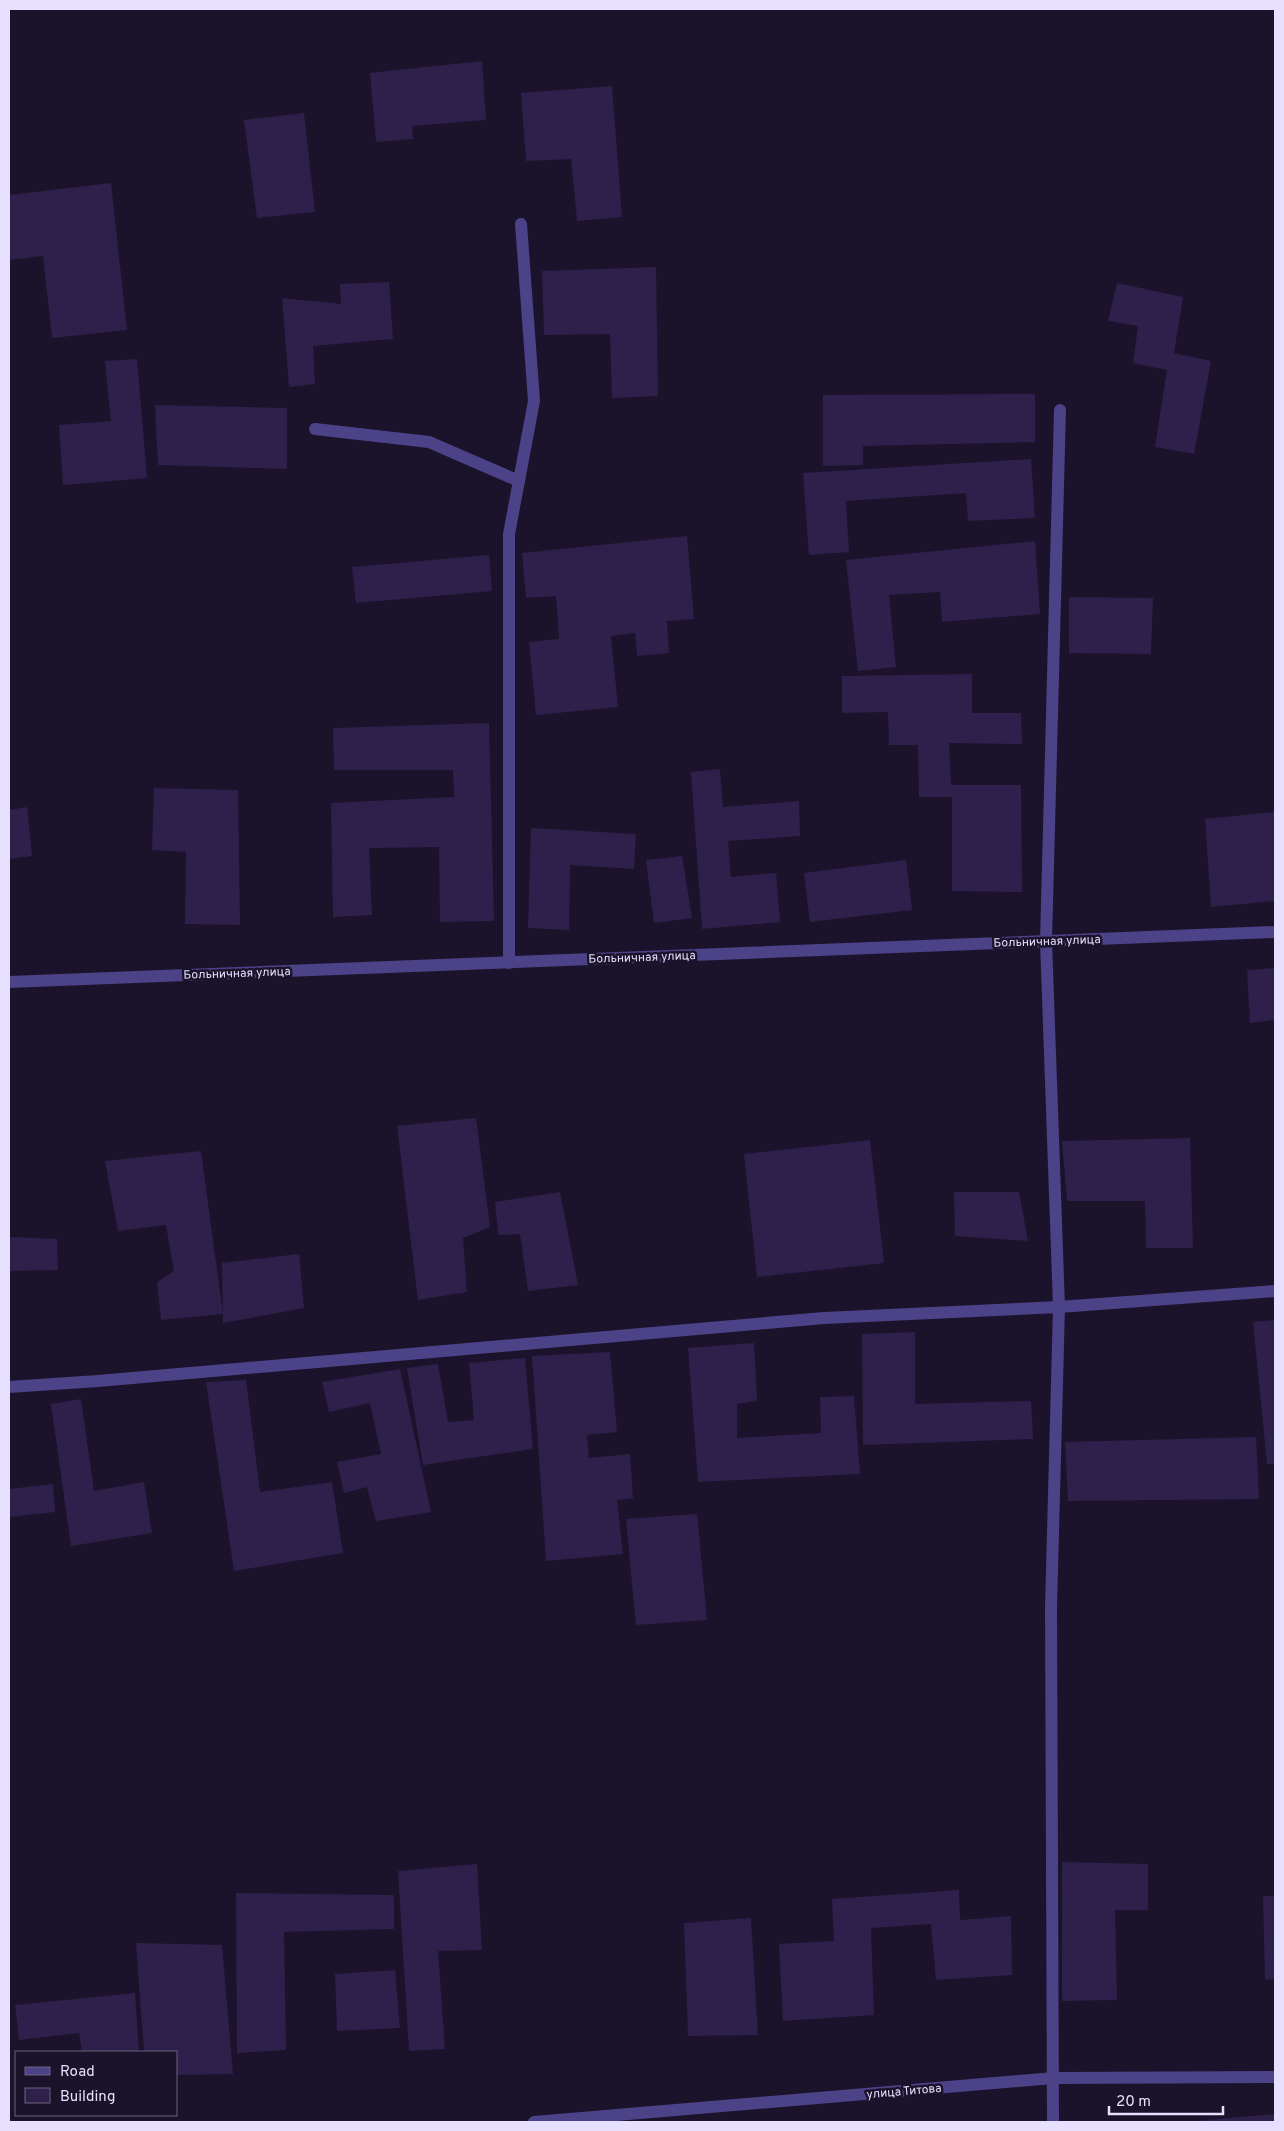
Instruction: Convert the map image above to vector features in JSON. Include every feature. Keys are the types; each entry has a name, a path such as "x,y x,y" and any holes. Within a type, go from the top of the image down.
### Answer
{"street":[{"path":"509,962 509,534 534,400 521,224"},
{"path":"1053,2122 1051,1607 1059,1307 1046,941 1060,410"},
{"path":"315,429 429,442 519,481"},
{"name":"Больничная улица","path":"9,982 1275,932"},
{"path":"9,1387 98,1381 824,1318 1059,1307 1275,1291"},
{"name":"улица Титова","path":"534,2122 1054,2078 1275,2077"}],"building":[{"path":"482,61 486,120 412,126 413,139 376,142 370,73"},
{"path":"612,86 622,217 577,221 571,159 526,161 521,93"},
{"path":"304,113 315,212 257,218 244,120"},
{"path":"111,183 127,330 52,338 43,256 9,260 9,195"},
{"path":"656,267 658,396 612,398 610,334 544,335 542,271"},
{"path":"389,282 393,339 313,346 315,384 289,387 282,298 341,304 340,284"},
{"path":"1117,283 1183,297 1174,353 1211,361 1194,454 1155,447 1167,370 1133,363 1138,326 1108,321"},
{"path":"137,359 147,478 63,485 59,425 111,421 105,361"},
{"path":"1035,394 1035,442 863,446 863,465 823,466 823,395"},
{"path":"155,405 287,408 287,469 158,465"},
{"path":"1031,459 1035,518 968,521 966,493 846,501 849,552 809,555 803,473"},
{"path":"687,536 694,619 667,621 669,653 637,656 635,633 611,636 618,707 536,715 529,642 559,639 556,596 526,598 522,553"},
{"path":"1035,541 1040,614 942,622 940,592 889,595 896,667 858,671 846,560"},
{"path":"489,555 492,591 356,603 352,567"},
{"path":"1069,597 1153,598 1151,654 1069,653"},
{"path":"972,674 972,713 1021,713 1022,744 949,743 951,785 1021,785 1022,892 952,891 952,797 919,797 918,745 889,745 888,712 842,713 842,676"},
{"path":"489,723 494,921 440,922 439,847 369,848 372,915 333,917 331,803 454,797 453,770 334,770 333,728"},
{"path":"720,769 723,807 799,801 800,836 728,841 731,877 776,873 780,922 702,929 691,772"},
{"path":"154,788 238,790 240,925 185,924 186,852 152,850"},
{"path":"27,807 32,856 9,859 9,810"},
{"path":"1275,812 1275,901 1211,907 1205,819"},
{"path":"531,828 636,834 634,869 570,865 569,930 528,928"},
{"path":"682,856 692,918 654,923 646,860"},
{"path":"906,860 912,910 810,922 804,873"},
{"path":"1275,968 1275,1020 1250,1023 1247,970"},
{"path":"476,1118 490,1227 463,1238 467,1292 418,1300 397,1126"},
{"path":"1190,1138 1193,1248 1146,1248 1145,1201 1067,1201 1062,1141"},
{"path":"870,1140 884,1263 757,1277 744,1154"},
{"path":"201,1151 223,1314 161,1320 157,1282 174,1271 166,1225 118,1231 105,1161"},
{"path":"560,1192 578,1285 528,1291 520,1234 498,1235 495,1202"},
{"path":"954,1192 1019,1192 1028,1241 955,1236"},
{"path":"9,1237 57,1239 58,1270 9,1271"},
{"path":"299,1254 304,1308 223,1323 222,1263"},
{"path":"1275,1320 1275,1464 1267,1464 1253,1322"},
{"path":"915,1332 915,1404 1031,1401 1033,1439 863,1445 862,1334"},
{"path":"754,1343 757,1401 737,1404 737,1438 821,1433 820,1397 854,1396 860,1474 698,1482 688,1348"},
{"path":"610,1352 617,1432 587,1435 589,1458 630,1454 633,1498 617,1500 623,1554 546,1561 532,1356"},
{"path":"525,1358 533,1449 423,1465 407,1368 438,1364 448,1422 474,1420 469,1363"},
{"path":"400,1369 431,1512 376,1521 367,1487 344,1493 337,1462 381,1454 370,1403 329,1412 322,1382"},
{"path":"246,1380 260,1492 332,1482 343,1553 234,1571 206,1382"},
{"path":"81,1399 94,1491 144,1482 152,1533 71,1546 51,1404"},
{"path":"1256,1437 1259,1499 1068,1501 1065,1442"},
{"path":"53,1484 55,1512 9,1517 9,1489"},
{"path":"697,1514 707,1620 636,1625 626,1519"},
{"path":"1062,1862 1148,1864 1148,1910 1115,1910 1117,2000 1062,2001"},
{"path":"477,1864 482,1950 438,1951 445,2049 409,2051 398,1871"},
{"path":"959,1890 960,1920 1011,1916 1012,1975 936,1980 931,1924 871,1928 874,2015 783,2021 779,1944 834,1941 832,1899"},
{"path":"236,1893 394,1895 394,1929 284,1932 286,2050 237,2053"},
{"path":"1263,1896 1275,1896 1275,1979 1265,1980"},
{"path":"751,1918 758,2035 688,2036 684,1923"},
{"path":"136,1943 222,1945 233,2074 178,2075 178,2051 144,2051"},
{"path":"395,1970 400,2028 337,2031 335,1974"},
{"path":"135,1993 139,2051 82,2051 79,2033 19,2040 15,2005"},
{"path":"1275,2114 1275,2122 1196,2122 1196,2121"}]}
